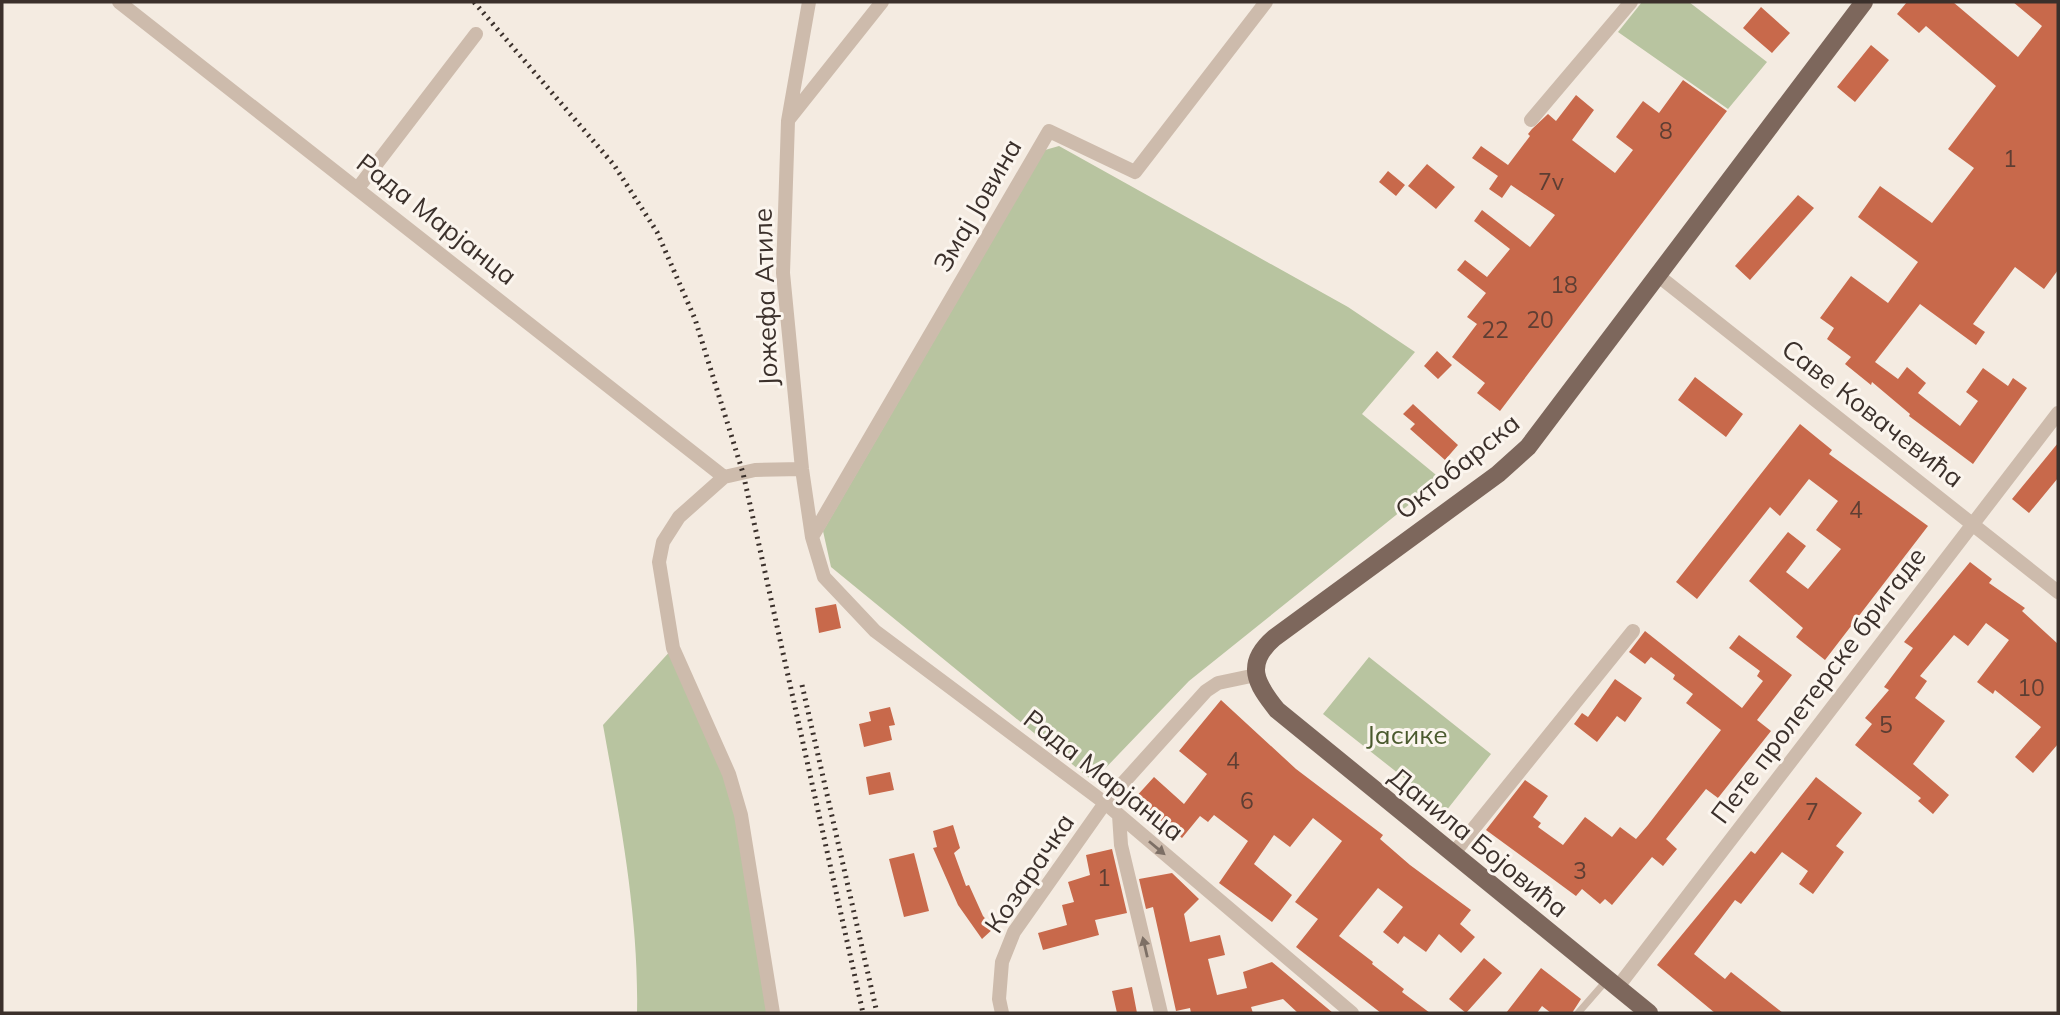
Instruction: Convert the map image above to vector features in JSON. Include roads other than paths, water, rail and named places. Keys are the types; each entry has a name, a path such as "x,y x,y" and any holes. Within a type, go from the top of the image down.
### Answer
{"main road":[{"name":"Октобарска","path":"1256,675 1256,664 1262,649 1274,638 1498,474 1528,447 1864,2"},
{"name":"Данила Бојовића","path":"1256,675 1259,687 1277,710 1649,1013"}],"street":[{"name":"Рада Марјанца","path":"119,2 724,477"},
{"name":"Јожефа Атиле","path":"809,2 788,121 783,273 802,469 812,537 824,577"},
{"path":"788,121 881,2"},
{"name":"Змај Јовина","path":"812,537 1049,131 1135,172 1266,2"},
{"path":"1531,120 1631,2"},
{"path":"358,188 476,34"},
{"name":"Саве Ковачевића","path":"1656,274 1973,522 2058,592"},
{"name":"Пете пролетерске бригаде","path":"1612,984 2058,412"},
{"path":"772,1013 741,815 729,775 673,648 660,577 661,549 670,530 702,494 724,477 755,470 802,469"},
{"name":"Рада Марјанца","path":"824,577 875,631 1105,803 1352,1013"},
{"path":"1453,854 1633,631"},
{"path":"1105,803 1206,691 1218,683 1256,675"},
{"name":"Козарачка","path":"1002,1013 999,980 1007,946 1105,803"},
{"path":"1119,815 1121,845 1161,1013"}],"lane":[{"path":"1578,1013 1612,984"}],"railway":[{"path":"474,2 614,165 657,232 695,319 743,473 863,1013"},
{"path":"802,685 877,1013"}],"park label":[{"name":"Јасике","path":"1407,734"}]}
